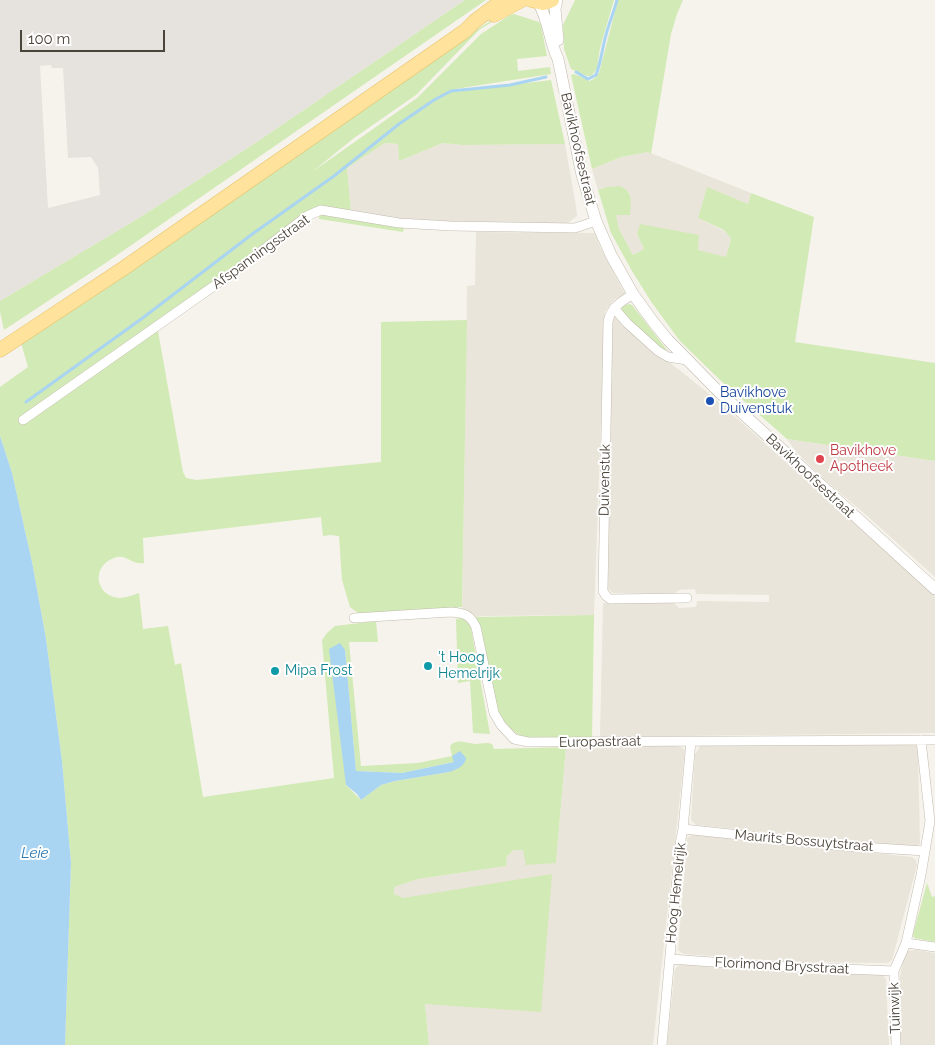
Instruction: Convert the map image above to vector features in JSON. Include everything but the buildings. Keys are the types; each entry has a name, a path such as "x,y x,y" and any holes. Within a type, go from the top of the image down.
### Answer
{"main road":[{"path":"0,350 132,263 465,31 502,0"},
{"path":"465,31 522,0"}],"street":[{"name":"Bavikhoofsestraat","path":"557,0 555,9 558,59"},
{"name":"Bavikhoofsestraat","path":"540,1 558,59 582,175 596,221 611,254 633,294 668,340 717,390 935,590"},
{"name":"Afspanningsstraat","path":"23,420 241,267 307,216 321,210 399,223 451,226 575,228 596,221"},
{"path":"633,294 614,308 627,323 658,350 668,357 688,360"},
{"name":"Duivenstuk","path":"614,308 609,315 608,322 603,591 610,598 687,598"},
{"name":"Europastraat","path":"354,618 451,612 468,615 476,627 494,713 501,725 514,739 528,742 935,740"},
{"name":"Tuinwijk","path":"921,740 930,821 935,837"},
{"name":"Hoog Hemelrijk","path":"662,1045 691,741"},
{"name":"Tuinwijk","path":"896,1045 894,971 906,943 921,875 930,821"},
{"name":"Maurits Bossuytstraat","path":"683,829 845,846 925,851"},
{"path":"906,943 935,947"},
{"name":"Florimond Brysstraat","path":"670,959 769,966 894,971"}],"shaded area":[{"path":"0,0 465,0 257,142 139,218 0,301","holes":["51,65 52,68 63,68 68,158 91,157 98,168 100,195 48,208 40,66"]},
{"path":"385,143 398,144 399,161 443,143 462,145 565,144 577,216 568,223 472,223 411,221 351,211 347,168"},
{"path":"648,152 751,193 748,204 707,188 698,218 726,232 731,239 726,258 697,250 699,235 637,234 644,249 633,255 619,229 615,215 631,202 629,192 607,187 598,190 592,169 621,157"},
{"path":"476,232 595,233 599,245 625,294 614,300 605,311 594,615 462,618 467,286 475,285"},
{"path":"614,315 712,396 935,596 935,733 600,737 603,603 674,603 679,608 696,607 697,601 769,602 769,595 696,594 695,589 679,590 674,594 613,593 608,589 612,317"},
{"path":"787,439 935,461 935,577 825,480 797,453"},
{"path":"669,745 681,747 685,750 653,1045 429,1045 425,1004 403,898 394,894 394,887 418,879 506,866 507,856 514,850 523,850 556,863 566,747"},
{"path":"701,745 916,745 918,751 920,844 912,847 696,825 691,820 695,754"},
{"path":"693,834 912,857 916,860 917,865 892,960 888,963 794,962 684,954 678,950 687,838"},
{"path":"916,950 935,953 935,1045 899,1045 900,978 903,959 907,951"},
{"path":"683,964 808,974 842,972 883,975 886,979 889,1045 667,1045 675,969"}],"green space":[{"path":"465,0 486,0 104,264 4,330 0,312 0,301 139,218 257,142"},
{"path":"575,0 614,0 600,48 597,68 591,76 571,69 564,49 563,25"},
{"path":"618,0 683,0 671,34 651,154 648,152 621,157 592,169 571,75 574,74 590,81 599,73"},
{"path":"508,10 508,12 479,30 416,95 354,138 312,172 417,98 481,34 514,14 539,22 547,56 517,59 518,71 550,67 551,74 455,89 455,92 551,80 565,144 462,145 443,143 399,161 398,144 385,143 347,168 351,211 406,220 403,232 319,219 320,207 243,269 158,331 183,472 186,478 196,480 381,462 381,322 467,320 462,607 378,614 358,613 350,607 342,580 339,536 323,536 321,517 143,538 144,563 122,557 114,558 102,567 99,580 101,587 111,596 121,598 139,593 143,629 168,626 175,665 181,663 203,797 334,778 322,640 335,626 376,621 378,642 349,642 361,766 418,763 452,756 450,746 455,742 490,743 494,749 566,747 556,863 526,865 523,850 514,850 507,856 506,866 418,879 394,887 394,894 403,898 552,874 541,1012 425,1004 429,1045 65,1045 71,863 62,761 46,639 32,562 12,473 0,436 0,387 28,367 21,343 479,28","holes":["345,650 356,771 402,773 454,762 449,772 381,785 361,800 346,785"]},
{"path":"620,186 630,194 630,215 616,215 619,229 633,255 644,249 637,234 640,224 699,235 698,250 726,257 731,239 726,232 698,218 707,187 748,204 751,193 814,217 795,342 935,363 935,461 787,439 720,380 680,341 652,303 611,233 598,190"},
{"path":"632,305 667,350 666,352 634,326 621,311 622,306"},
{"path":"594,615 592,740 529,738 519,735 502,719 493,698 476,617"},
{"path":"469,617 490,734 473,733 470,681 458,683 456,619"},
{"path":"927,883 932,897 935,896 935,942 914,938 913,934"}],"water":[{"name":"Leie","path":"0,436 12,473 32,562 46,639 62,761 71,863 65,1045 0,1045"},
{"path":"340,643 345,650 356,771 402,773 454,762 452,756 460,751 466,758 462,765 449,772 381,785 361,800 346,785 329,649"}],"waterway":[{"path":"576,72 588,79 596,75 617,0"},
{"path":"26,402 144,317 251,235 334,176 399,124 434,100 451,91 510,85 546,77"}],"place":[{"name":"Bavikhove Duivenstuk","path":"710,401"},
{"name":"Bavikhove Apotheek","path":"820,459"},
{"name":"'t Hoog Hemelrijk","path":"428,666"},
{"name":"Mipa Frost","path":"275,671"}]}
